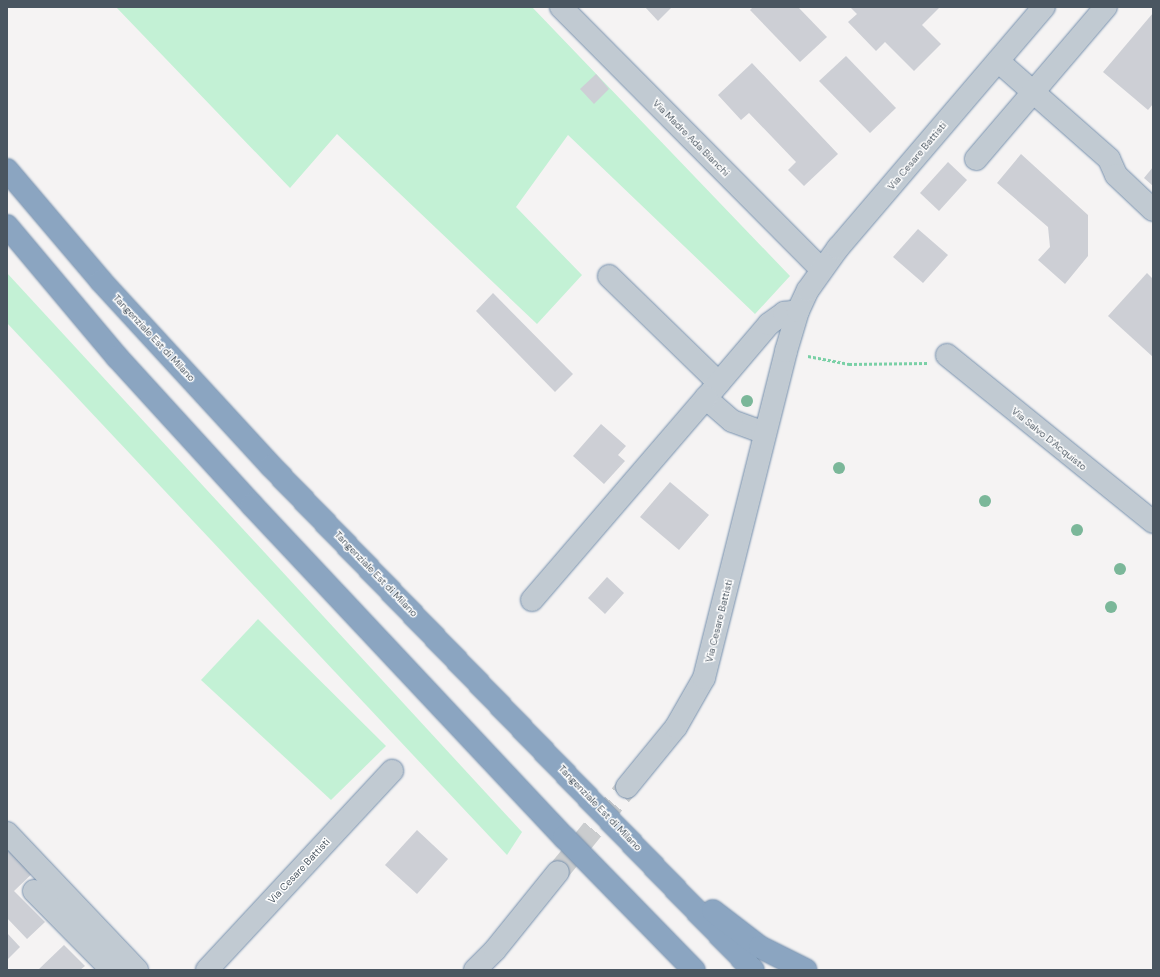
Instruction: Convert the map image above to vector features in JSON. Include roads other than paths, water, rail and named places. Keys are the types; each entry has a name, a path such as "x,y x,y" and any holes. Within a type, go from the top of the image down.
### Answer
{"highway":[{"name":"Tangenziale Est di Milano","path":"7,170 100,281 271,466 655,865 753,970"},
{"path":"7,226 117,357 564,837 683,970"},
{"path":"564,837 694,970"},
{"path":"655,865 760,947 806,970"}],"street":[{"name":"Via Madre Ada Bianchi","path":"561,7 821,269"},
{"name":"Via Cesare Battisti","path":"627,787 676,726 704,678 786,351 798,311 821,269 1044,7"},
{"path":"976,159 1106,7"},
{"path":"998,61 1109,159 1116,175 1153,210"},
{"path":"609,276 713,390 732,421 765,433"},
{"path":"532,600 769,324 784,313 798,311"},
{"name":"Via Salvo D'Acquisto","path":"941,362 1153,522"},
{"name":"Via Cesare Battisti","path":"207,970 392,771"},
{"path":"7,833 137,970"},
{"path":"475,970 495,950 558,872"},
{"path":"34,891 112,970"}],"tunnel":[{"path":"558,872 627,787"}]}
